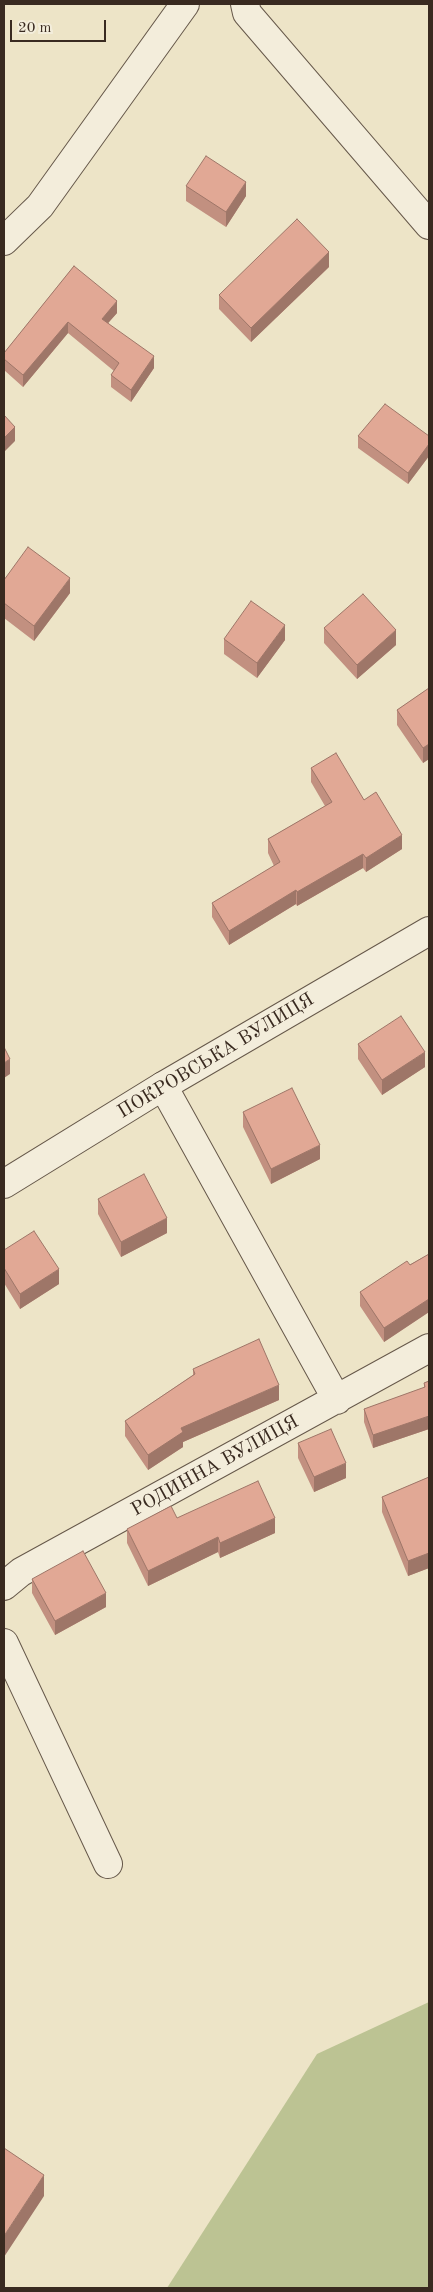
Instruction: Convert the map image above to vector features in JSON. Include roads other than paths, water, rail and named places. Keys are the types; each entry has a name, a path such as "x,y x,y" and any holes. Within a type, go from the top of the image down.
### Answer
{"street":[{"path":"4,241 40,206 185,4"},
{"path":"245,4 247,13 429,225"},
{"name":"ПОКРОВСЬКА ВУЛИЦЯ","path":"4,1184 163,1086 429,931"},
{"path":"163,1086 337,1400"},
{"name":"РОДИННА ВУЛИЦЯ","path":"4,1586 21,1572 429,1348"},
{"path":"4,1643 108,1864"}]}
